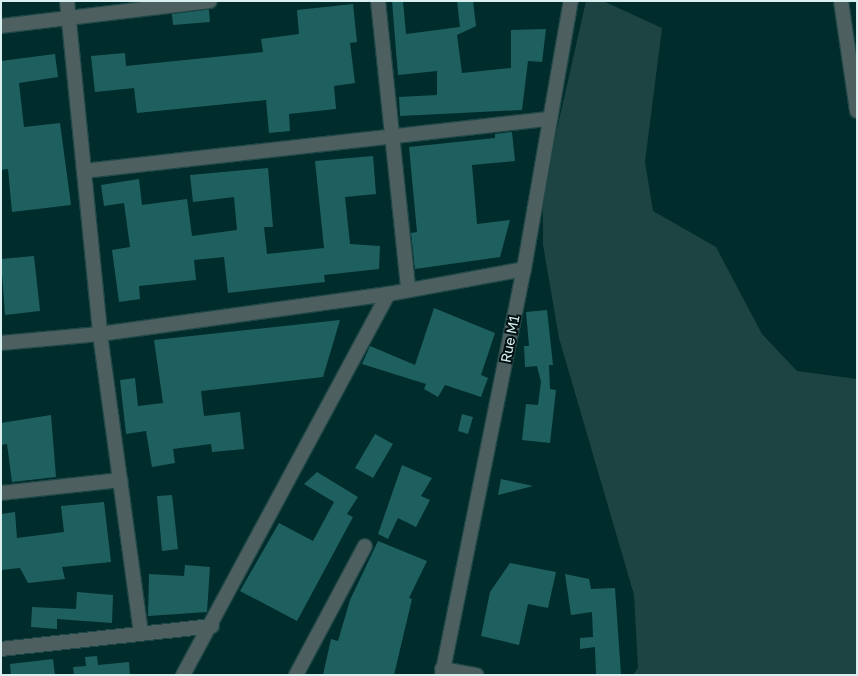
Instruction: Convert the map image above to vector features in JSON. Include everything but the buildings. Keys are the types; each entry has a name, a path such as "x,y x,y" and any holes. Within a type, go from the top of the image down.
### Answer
{"street":[{"path":"67,1 100,334 141,632"},
{"path":"1,26 210,1"},
{"path":"378,1 408,287"},
{"name":"Rue M1","path":"442,672 524,269 548,119 572,1"},
{"path":"841,1 857,111"},
{"path":"84,171 548,119"},
{"path":"1,343 100,334 388,294 408,287 524,269"},
{"path":"183,675 212,626 388,294"},
{"path":"1,494 120,480"},
{"path":"296,675 365,546"},
{"path":"1,649 141,632 212,626"},
{"path":"442,672 476,675"}],"shaded area":[{"path":"586,1 603,1 662,28 645,162 653,211 716,247 762,334 797,371 857,379 857,675 633,675 638,668 634,595 559,338 543,245 543,191"}]}
